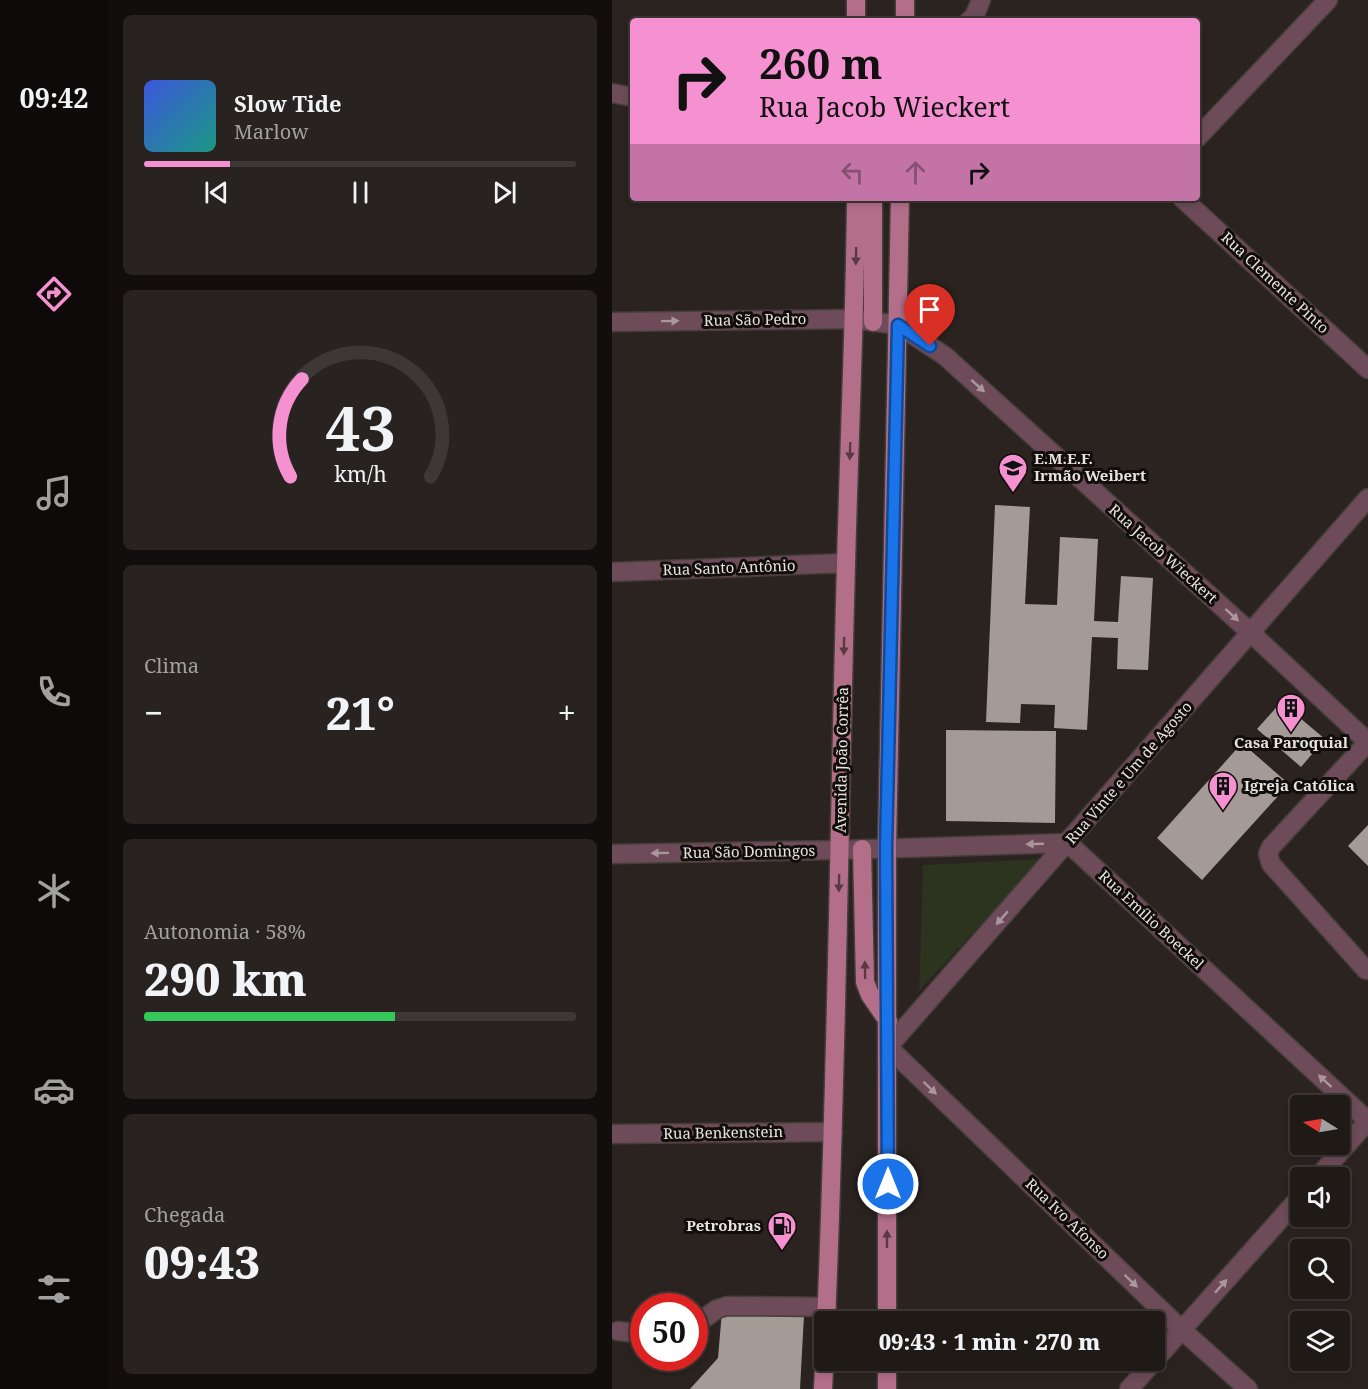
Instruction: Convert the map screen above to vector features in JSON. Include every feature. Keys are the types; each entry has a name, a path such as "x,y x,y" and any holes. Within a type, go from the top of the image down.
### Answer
{"main road":[{"path":"856,0 856,18"},
{"path":"905,0 905,18"},
{"name":"Avenida João Corrêa","path":"826,1311 833,1132 846,563 855,319 856,201"},
{"path":"873,201 873,322"},
{"path":"887,1311 886,848 900,201"},
{"path":"862,849 865,982 870,995 888,1022"},
{"path":"823,1389 824,1371"},
{"path":"887,1371 887,1389"}],"street":[{"path":"973,18 981,0"},
{"path":"1200,135 1328,0"},
{"path":"612,93 630,96"},
{"name":"Rua Clemente Pinto","path":"1185,201 1368,369"},
{"name":"Rua São Pedro","path":"612,322 855,319 898,325"},
{"name":"Rua Jacob Wieckert","path":"898,325 945,356 1368,742"},
{"name":"Rua Vinte e Um de Agosto","path":"888,1047 1368,498"},
{"name":"Rua Santo Antônio","path":"612,572 846,563"},
{"path":"1366,970 1271,864 1268,854 1271,847 1368,742"},
{"path":"886,848 1068,843"},
{"name":"Rua Emílio Boeckel","path":"1068,843 1368,1121"},
{"name":"Rua São Domingos","path":"612,854 886,848"},
{"name":"Rua Ivo Afonso","path":"888,1047 1182,1329 1248,1389"},
{"path":"1327,1167 1368,1121"},
{"name":"Rua Benkenstein","path":"612,1134 833,1132"},
{"path":"1165,1349 1290,1208"},
{"path":"708,1316 717,1309 727,1306 814,1313"},
{"path":"618,1331 630,1332"},
{"path":"1129,1389 1145,1371"}],"green space":[{"path":"1042,859 919,991 923,865"}],"building":[{"path":"995,505 1030,507 1025,604 1057,605 1060,537 1098,539 1094,621 1118,622 1121,576 1153,578 1148,670 1117,669 1118,638 1092,637 1087,730 1054,728 1055,705 1021,704 1020,723 986,722"},
{"name":"Casa Paroquial","path":"1281,702 1325,739 1301,767 1257,729"},
{"path":"946,730 1056,731 1055,823 946,821"},
{"name":"Igreja Católica","path":"1242,743 1289,784 1202,880 1157,838"},
{"path":"1368,825 1368,866 1348,846"},
{"path":"722,1311 804,1315 800,1389 690,1389 718,1358"}],"place":[{"name":"E.M.E.F. Irmão Weibert","path":"1013,494"},
{"name":"Casa Paroquial","path":"1291,734"},
{"name":"Igreja Católica","path":"1223,812"},
{"name":"Petrobras","path":"782,1252"}],"route":[{"path":"888,1184 886,848 898,325 930,346"}]}
